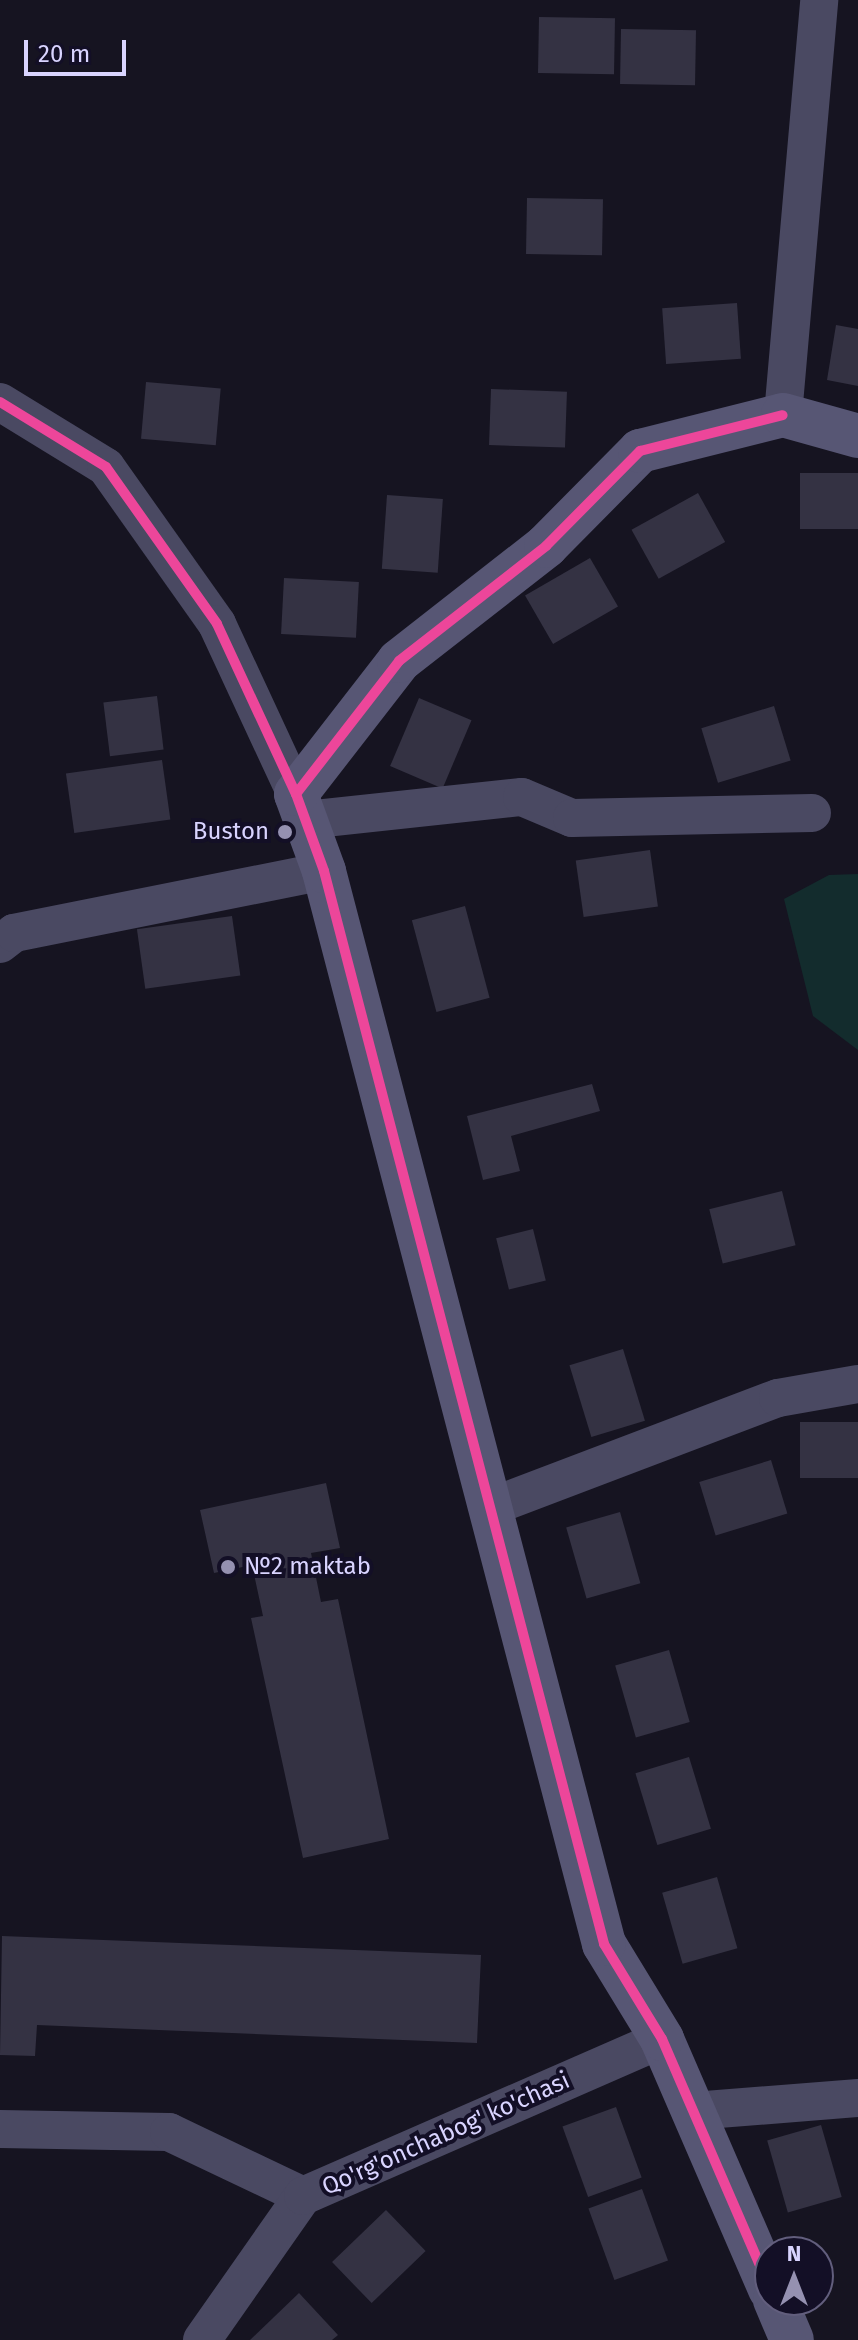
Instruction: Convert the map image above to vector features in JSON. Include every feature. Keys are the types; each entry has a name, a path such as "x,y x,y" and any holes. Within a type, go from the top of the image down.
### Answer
{"street":[{"path":"783,415 819,0"},
{"path":"0,402 106,467 217,624 301,807 324,871 604,1944 662,2039 754,2252"},
{"path":"301,807 399,661 546,546 640,451 783,415 858,436"},
{"path":"301,807 522,797 572,818 812,813"},
{"path":"0,944 14,933 324,871"},
{"path":"488,1508 778,1398 858,1384"},
{"name":"Qo'rg'onchabog' ko'chasi","path":"202,2340 303,2196 662,2039"},
{"path":"693,2111 858,2098"},
{"path":"0,2129 169,2132 303,2196"},
{"path":"782,2316 792,2340"}],"green space":[{"path":"858,874 858,1050 813,1016 784,899 829,875"}],"building":[{"path":"539,17 615,18 614,74 538,73"},
{"path":"621,29 696,30 695,85 620,84"},
{"path":"527,198 603,199 602,255 526,254"},
{"path":"737,303 741,359 666,364 662,308"},
{"path":"836,325 858,329 858,386 827,380"},
{"path":"146,382 221,389 216,445 141,439"},
{"path":"491,389 567,392 565,448 489,445"},
{"path":"800,473 858,473 858,529 800,529"},
{"path":"698,493 725,542 659,579 632,530"},
{"path":"387,495 443,499 438,573 382,569"},
{"path":"590,558 618,606 553,644 525,596"},
{"path":"284,578 359,582 356,638 281,634"},
{"path":"157,696 164,750 110,756 103,703"},
{"path":"419,698 471,720 443,788 390,766"},
{"path":"774,706 791,761 718,783 701,728"},
{"path":"162,760 170,819 74,833 66,773"},
{"path":"650,850 658,906 584,917 576,860"},
{"path":"465,906 490,998 436,1012 412,920"},
{"path":"232,916 240,975 145,989 137,929"},
{"path":"592,1084 600,1111 511,1136 520,1171 483,1180 467,1116"},
{"path":"782,1191 796,1245 723,1263 709,1209"},
{"path":"533,1229 546,1280 509,1290 496,1238"},
{"path":"623,1349 645,1421 591,1437 569,1365"},
{"path":"800,1422 858,1422 858,1478 800,1478"},
{"path":"771,1460 787,1514 716,1535 699,1482"},
{"path":"326,1483 340,1548 311,1553 321,1602 338,1599 389,1839 303,1858 251,1618 263,1616 252,1565 214,1573 200,1510"},
{"path":"620,1512 640,1583 587,1599 566,1527"},
{"path":"669,1650 690,1722 636,1738 615,1665"},
{"path":"689,1757 711,1829 657,1845 635,1773"},
{"path":"717,1877 737,1948 683,1964 662,1893"},
{"path":"2,1936 481,1955 477,2043 37,2025 35,2056 0,2055"},
{"path":"616,2107 642,2177 588,2197 562,2126"},
{"path":"821,2125 842,2197 788,2213 767,2140"},
{"path":"642,2189 668,2260 614,2280 588,2208"},
{"path":"386,2210 426,2251 372,2303 332,2262"},
{"path":"299,2293 338,2335 332,2340 250,2340"}],"cycle path":[{"path":"0,402 106,467 217,624 296,794 324,871 604,1944 662,2039 754,2252"},
{"path":"296,794 399,661 546,546 640,451 783,415"}],"place":[{"name":"Buston","path":"285,832"},
{"name":"№2 maktab","path":"228,1567"}]}
